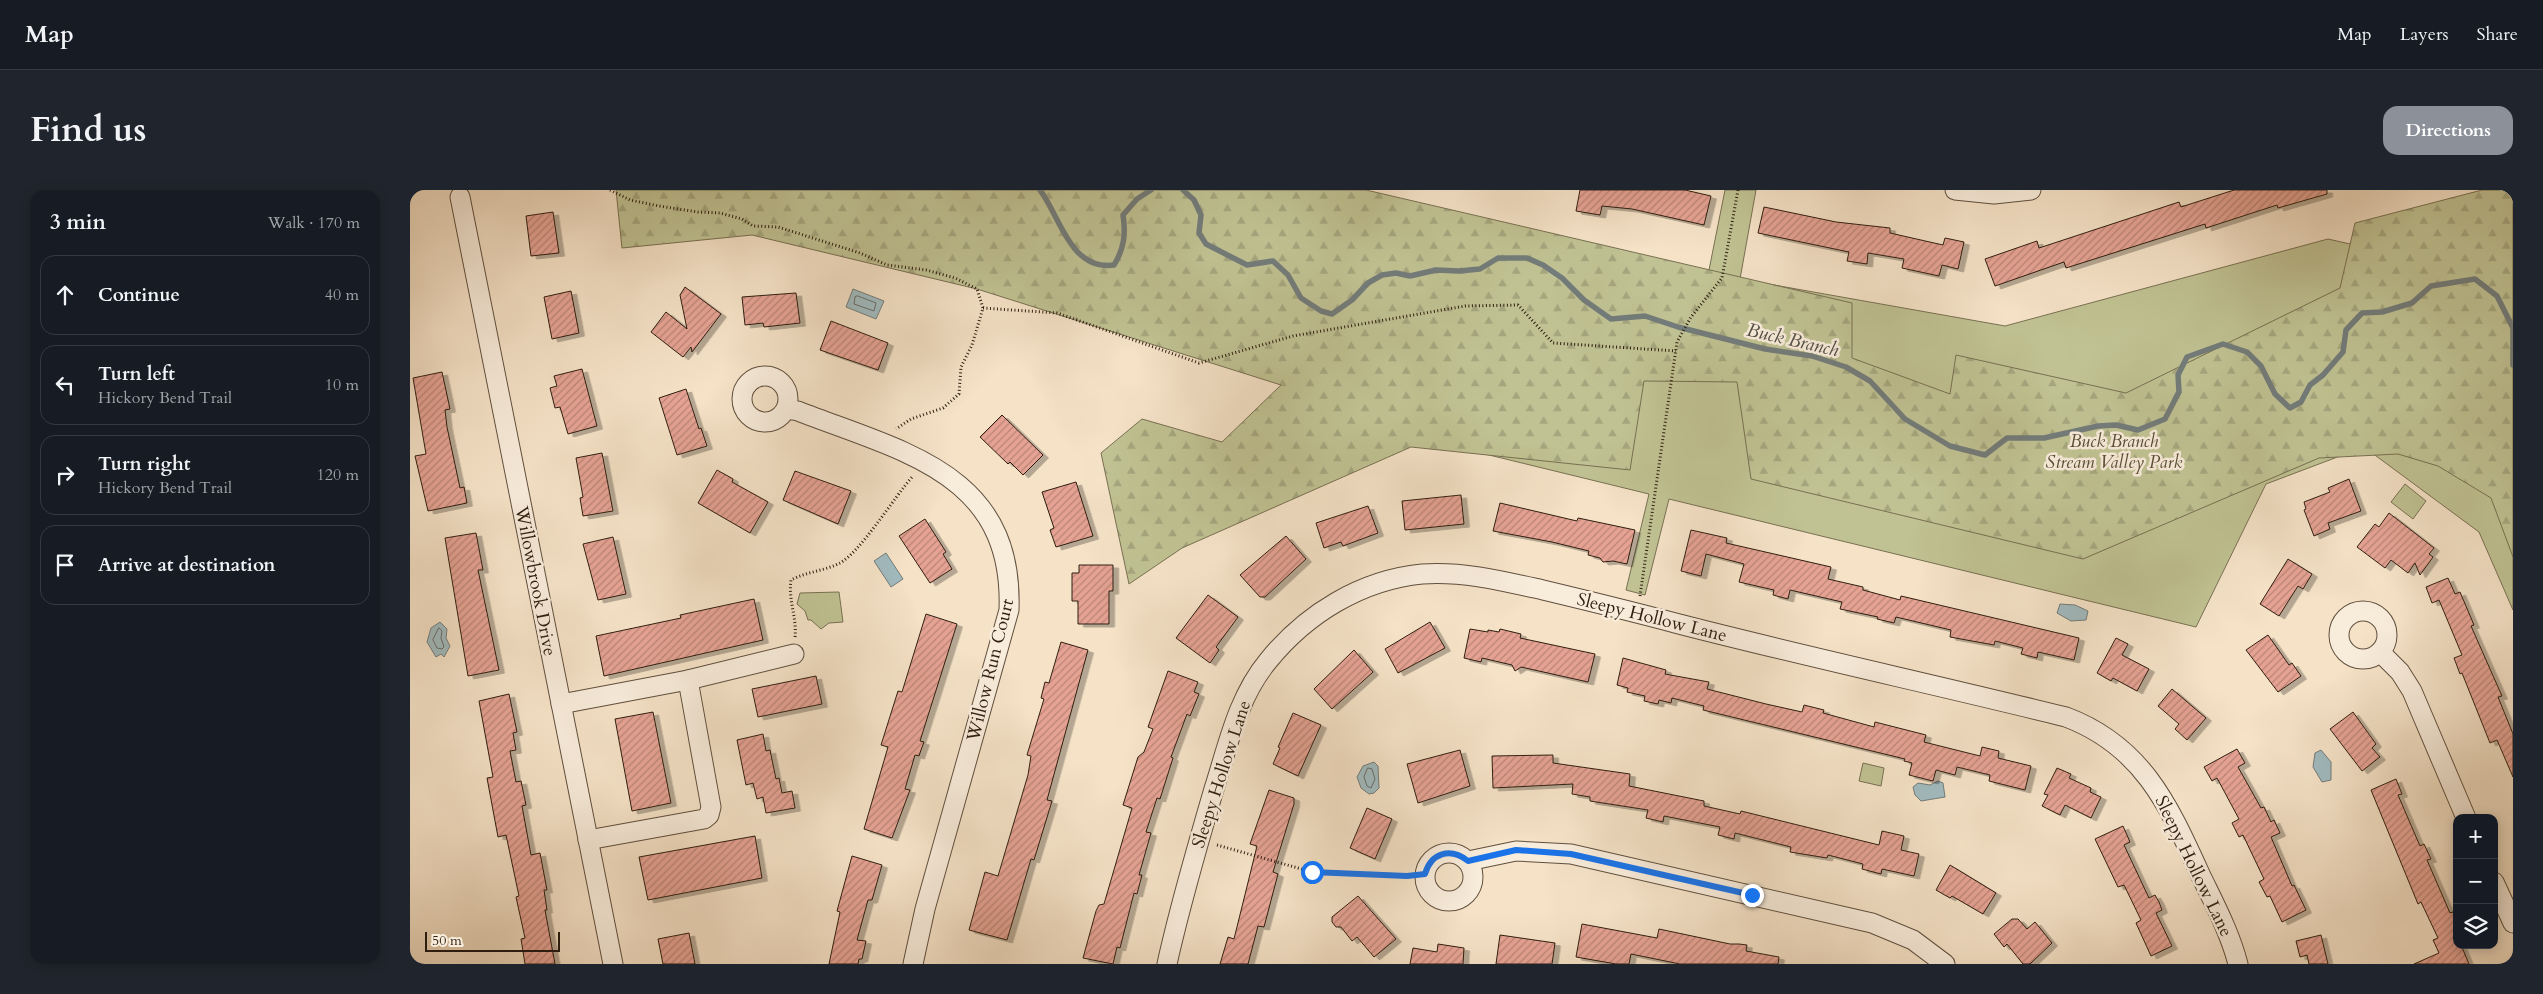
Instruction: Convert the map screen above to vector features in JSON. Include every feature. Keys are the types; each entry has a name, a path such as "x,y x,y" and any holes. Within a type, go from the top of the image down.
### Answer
{"street":[{"path":"1956,190 1994,194 2031,190"},
{"name":"Willowbrook Drive","path":"460,197 613,964"},
{"name":"Willow Run Court","path":"786,409 798,411 924,462 966,489 987,515 1004,553 1010,592 1009,610 950,817 913,964"},
{"name":"Sleepy Hollow Lane","path":"1167,964 1199,840 1230,738 1245,696 1266,663 1298,628 1322,610 1354,592 1418,575 1452,573 1493,579 1636,612 2066,717 2097,731 2140,765 2163,797 2218,910 2238,964"},
{"path":"2380,652 2408,683 2464,814"},
{"path":"561,704 688,680 794,654"},
{"path":"588,840 704,819 709,815 711,808 688,680"},
{"path":"1468,861 1501,852 1529,850 1603,860 1872,923 1913,940 1945,964"},
{"path":"1451,852 1460,855 1468,861 1472,869 1473,878 1470,888 1465,895 1456,900 1441,900 1430,892 1426,884 1425,874 1427,865 1442,853 1451,852"},
{"path":"2498,891 2513,923"}],"path":[{"path":"610,190 630,200 698,212 720,213 742,219 753,226 778,227 860,253 887,265 926,270 956,278 977,289 983,308 972,345 961,367 959,394 943,408 911,419 893,431 885,446"},
{"path":"1636,612 1677,342 1691,317 1722,278 1738,190"},
{"path":"983,308 1057,314 1199,363 1293,336 1474,306 1518,305 1553,342 1676,351"},
{"path":"794,654 796,628 789,593 791,580 802,574 839,564 858,548 924,462"},
{"path":"1199,840 1312,872 1407,876 1425,874"}],"green space":[{"name":"Buck Branch Stream Valley Park","path":"616,190 1366,190 1852,303 1852,358 1950,394 1956,355 2126,393 2340,288 2355,223 2482,190 2513,190 2513,557 2491,498 2438,466 2398,454 2319,458 2083,559 1751,479 1737,382 1644,381 1630,470 1411,447 1182,548 1129,584 1101,453 1142,419 1222,442 1281,385 977,289 752,235 622,248"},
{"name":"Buck Branch Stream Valley Park","path":"1725,190 1756,190 1740,279 2005,326 2328,239 2452,267 2513,259 2513,610 2479,532 2364,447 2266,484 2196,627 1669,499 1645,595 1626,590 1649,494 1362,424 1314,385 1709,270"},
{"path":"2405,484 2426,501 2413,519 2391,502"},
{"path":"839,592 843,622 829,623 821,629 811,620 808,620 805,611 797,604 800,593"},
{"path":"1863,763 1884,768 1881,786 1859,781"}],"water":[{"path":"853,289 884,301 876,319 846,307"},
{"path":"886,553 903,579 891,587 874,561"},
{"path":"2060,604 2075,605 2088,611 2086,620 2071,621 2057,613"},
{"path":"440,622 447,629 446,638 450,646 444,657 441,654 436,657 427,642 431,628"},
{"path":"2321,750 2331,762 2331,780 2322,782 2313,767 2315,753"},
{"path":"1374,762 1378,766 1379,788 1374,793 1369,794 1361,788 1357,777 1363,766"},
{"path":"1938,781 1943,783 1945,797 1921,801 1915,795 1913,787 1918,783 1930,785"}],"building":[{"path":"1580,190 1685,190 1711,196 1704,225 1632,209 1602,206 1600,215 1576,211"},
{"path":"2234,190 2327,190 2327,194 2278,208 2277,205 2206,228 2205,224 2066,268 2064,262 1995,286 1985,259 2037,241 2039,248 2179,202 2181,207"},
{"path":"1764,207 1836,222 1890,228 1890,233 1943,245 1945,238 1964,242 1958,269 1942,265 1939,276 1902,268 1904,259 1868,253 1867,264 1847,261 1849,252 1758,233"},
{"path":"553,212 559,253 531,256 526,216"},
{"path":"685,287 721,314 692,352 691,347 683,357 651,332 666,312 687,329 680,295"},
{"path":"571,291 579,333 552,339 544,297"},
{"path":"796,293 800,323 764,327 763,323 745,325 742,297"},
{"path":"831,321 888,343 878,370 820,350"},
{"path":"582,369 597,426 568,434 560,407 555,408 550,388 557,386 554,376"},
{"path":"442,372 450,409 445,410 447,427 460,488 464,487 467,503 428,511 415,456 426,454 413,378"},
{"path":"686,389 699,429 701,428 707,446 677,455 659,398"},
{"path":"1002,415 1043,455 1023,475 1010,462 1008,464 980,437"},
{"path":"602,453 613,511 583,516 580,498 583,497 576,458"},
{"path":"717,470 733,479 732,482 768,502 750,533 698,503"},
{"path":"795,471 851,491 838,524 783,500"},
{"path":"2349,479 2361,511 2328,523 2330,529 2314,536 2304,510 2306,509 2304,502 2330,492 2328,488"},
{"path":"1076,482 1093,536 1056,547 1050,530 1054,528 1042,492"},
{"path":"1461,495 1464,524 1405,530 1402,501"},
{"path":"1500,503 1577,521 1578,518 1635,530 1627,564 1613,561 1603,562 1600,558 1588,555 1589,551 1493,531"},
{"path":"1368,506 1378,533 1343,546 1341,542 1324,548 1316,523"},
{"path":"2389,513 2434,548 2429,554 2433,557 2420,575 2415,563 2408,573 2391,560 2385,568 2357,547 2375,524 2379,527"},
{"path":"925,519 946,552 943,554 952,569 930,583 899,536"},
{"path":"1691,530 1727,538 1726,543 1831,567 1828,579 1863,587 1863,590 1900,600 1901,596 2079,638 2074,660 2038,652 2037,658 2021,654 2023,648 1995,641 1994,645 1950,637 1951,630 1896,617 1894,623 1877,619 1878,617 1840,609 1842,602 1790,590 1788,599 1773,595 1774,590 1739,582 1744,564 1706,554 1701,576 1681,571"},
{"path":"476,533 483,570 478,570 499,670 468,676 445,538"},
{"path":"1286,536 1306,559 1265,597 1260,597 1240,575"},
{"path":"613,537 626,594 598,600 583,544"},
{"path":"2288,559 2312,574 2303,589 2298,586 2279,616 2260,604"},
{"path":"1079,565 1113,565 1113,591 1109,591 1109,624 1078,624 1078,601 1072,601 1072,573 1079,573"},
{"path":"2448,578 2455,594 2460,592 2474,625 2471,626 2502,696 2498,697 2513,734 2513,777 2497,740 2490,743 2462,673 2460,674 2454,658 2462,655 2439,600 2432,603 2426,587"},
{"path":"1208,595 1238,617 1216,647 1219,650 1210,663 1176,638"},
{"path":"754,599 763,640 604,676 596,636 681,618 680,615"},
{"path":"926,614 957,624 920,741 924,742 919,756 915,755 905,789 910,790 892,838 864,829 888,747 881,745 898,691 902,692"},
{"path":"1430,622 1445,648 1398,673 1385,649"},
{"path":"1470,629 1499,632 1500,629 1521,634 1520,638 1595,654 1588,682 1521,667 1515,671 1512,665 1482,658 1481,662 1464,658"},
{"path":"2268,635 2289,665 2292,663 2301,676 2278,692 2246,650"},
{"path":"2116,638 2128,644 2122,655 2149,669 2137,691 2113,678 2111,681 2097,673"},
{"path":"1061,642 1088,650 1047,800 1052,801 1034,860 1031,859 1007,940 969,930 985,872 998,876 1028,775 1031,756 1027,755 1044,699 1041,698 1045,682 1049,683"},
{"path":"1354,650 1373,672 1332,709 1314,689"},
{"path":"1623,658 1666,670 1665,674 1709,682 1707,689 1766,704 1802,712 1804,705 1824,710 1823,713 1874,727 1875,722 1926,735 1924,742 1980,756 1982,747 1999,751 1998,758 2031,766 2025,790 1989,781 1990,775 1957,767 1955,775 1936,770 1933,781 1909,775 1912,763 1904,761 1905,759 1703,710 1704,706 1672,698 1671,703 1659,700 1658,704 1644,701 1645,696 1627,692 1628,688 1617,685"},
{"path":"1168,671 1198,682 1194,692 1199,694 1190,716 1187,714 1171,757 1173,758 1160,799 1157,798 1146,832 1151,833 1139,875 1142,875 1137,894 1134,893 1120,948 1117,947 1113,964 1083,958 1096,911 1099,905 1104,904 1132,808 1123,805 1138,757 1144,752 1153,729 1148,727"},
{"path":"816,676 822,704 758,717 752,689"},
{"path":"2172,689 2206,718 2187,740 2175,729 2179,724 2158,706"},
{"path":"509,694 517,732 513,733 516,750 510,751 516,782 521,781 526,805 522,806 531,855 540,853 547,890 544,890 547,910 545,910 555,964 525,964 521,939 525,938 516,897 519,896 506,835 498,837 487,778 493,777 479,701"},
{"path":"653,712 671,803 632,811 615,719"},
{"path":"2353,712 2376,744 2372,748 2380,757 2362,771 2330,729"},
{"path":"1293,713 1321,725 1298,776 1273,764 1280,748 1278,747"},
{"path":"763,734 766,751 770,750 776,779 779,778 782,793 792,791 795,808 766,813 763,797 757,799 753,783 746,785 737,740"},
{"path":"2237,749 2245,763 2238,767 2261,808 2264,807 2271,822 2274,820 2280,833 2271,837 2292,886 2294,885 2306,910 2282,922 2270,896 2267,897 2259,882 2264,879 2243,835 2239,837 2232,823 2239,819 2217,778 2212,781 2204,767"},
{"path":"1460,750 1470,786 1418,803 1407,764"},
{"path":"1553,755 1553,763 1630,774 1629,786 1704,801 1704,806 1740,814 1741,811 1879,845 1882,831 1904,836 1901,850 1919,854 1914,876 1882,869 1881,874 1862,869 1863,864 1828,855 1827,858 1790,852 1791,847 1735,833 1734,839 1718,835 1720,827 1664,816 1663,822 1646,818 1648,810 1590,801 1590,797 1572,794 1573,784 1493,788 1492,756"},
{"path":"2057,768 2071,774 2069,778 2091,788 2090,792 2101,797 2091,818 2065,805 2060,815 2042,806 2048,795 2044,794"},
{"path":"2396,779 2402,794 2398,795 2420,846 2424,844 2431,859 2427,860 2450,913 2453,912 2453,949 2463,949 2469,964 2414,964 2439,953 2433,940 2438,938 2421,902 2418,904 2371,790"},
{"path":"1269,790 1294,798 1294,804 1273,872 1278,874 1264,927 1258,926 1248,964 1220,964 1228,937 1234,939 1257,846 1250,844"},
{"path":"1367,808 1392,819 1375,859 1350,848"},
{"path":"2123,826 2130,842 2124,845 2149,898 2155,895 2159,902 2162,910 2156,913 2172,946 2151,956 2136,923 2141,920 2124,885 2118,887 2095,839"},
{"path":"755,836 762,878 648,900 639,857"},
{"path":"852,856 882,865 872,900 868,900 857,940 866,941 862,959 859,959 858,964 829,964 840,912 837,911"},
{"path":"1950,865 1996,893 1983,914 1952,896 1950,898 1936,890"},
{"path":"1358,896 1396,939 1374,957 1357,937 1352,941 1341,927 1336,927 1332,922 1332,917"},
{"path":"2012,919 2018,919 2027,929 2035,922 2052,943 2030,964 2023,964 2007,944 2004,947 1994,934"},
{"path":"1582,924 1657,938 1659,929 1730,944 1747,945 1746,951 1779,957 1778,964 1680,964 1631,954 1629,964 1616,964 1576,957"},
{"path":"689,933 695,964 663,964 658,939"},
{"path":"1500,935 1555,943 1552,964 1496,964"},
{"path":"2321,935 2328,964 2309,964 2307,955 2300,957 2296,941"},
{"path":"1438,944 1464,948 1463,964 1410,964 1413,948 1437,952"}],"waterway":[{"name":"Buck Branch","path":"1040,190 1077,251 1099,265 1114,265 1123,241 1123,215 1137,199 1151,190"},
{"name":"Buck Branch","path":"1183,190 1194,200 1201,215 1199,233 1206,244 1247,265 1273,261 1288,275 1301,298 1321,311 1332,314 1352,300 1368,283 1382,275 1396,273 1410,276 1436,270 1459,271 1480,269 1498,258 1527,258 1543,265 1562,278 1584,300 1611,319 1645,316 1678,327 1765,349 1812,356 1846,367 1870,381 1905,419 1950,446 1985,455 2007,438 2044,438 2098,426 2116,425 2138,430 2165,419 2179,392 2178,375 2187,357 2223,344 2247,352 2261,366 2275,394 2290,408 2301,402 2310,385 2323,375 2343,352 2346,330 2362,313 2382,312 2412,303 2431,286 2475,279 2497,296 2513,328"},
{"name":"Buck Branch","path":"2513,330 2513,365"}],"route":[{"path":"1312,872 1407,876 1425,874 1427,865 1442,853 1451,852 1460,855 1468,861 1501,852 1529,850 1571,854 1603,860 1752,895"}]}
